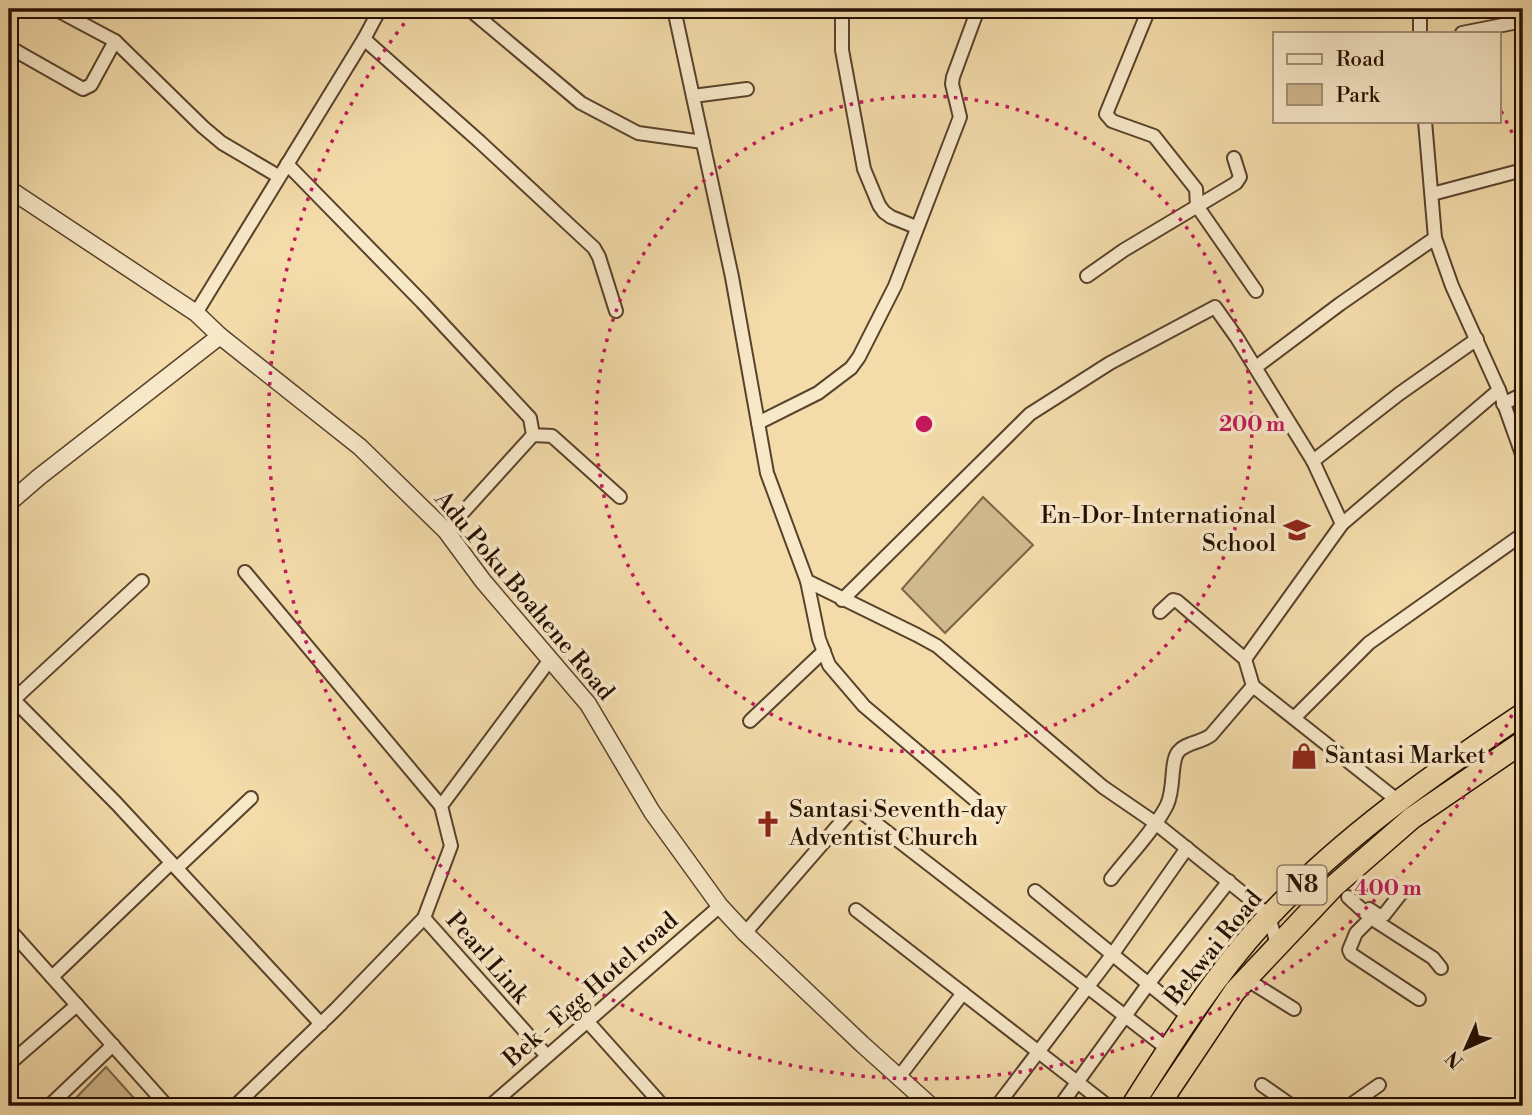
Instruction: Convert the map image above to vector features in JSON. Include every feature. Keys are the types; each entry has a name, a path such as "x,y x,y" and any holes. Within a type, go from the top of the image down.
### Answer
{"highway":[{"name":"Bekwai Road","path":"1132,1106 1220,976 1269,917 1397,800 1523,714"},
{"name":"Bekwai Road","path":"1158,1106 1235,991 1277,944 1341,892 1412,818 1523,742"}],"street":[{"path":"55,9 115,41 222,143 278,176"},
{"path":"196,313 380,9"},
{"path":"469,9 581,103 638,133 704,142"},
{"path":"674,9 732,277 767,473 807,581 811,608 824,651 829,664 864,706 975,800"},
{"path":"842,9 842,50 864,169 884,212 891,218 916,227"},
{"path":"758,423 818,393 851,368 859,357 895,286 960,117 952,84 978,9"},
{"path":"1149,9 1107,114 1112,121 1154,136 1196,189 1197,206 1256,291"},
{"path":"1420,9 1420,32"},
{"path":"1467,32 1523,21"},
{"path":"364,39 594,248 600,257 616,312"},
{"path":"9,47 83,89 92,85 115,41"},
{"path":"693,96 747,89"},
{"path":"1425,122 1435,238 1499,390 1523,457"},
{"path":"1087,276 1124,250 1239,181 1234,158"},
{"path":"287,164 422,302 530,418 533,435"},
{"path":"1432,194 1523,170"},
{"name":"Adu Poku Boahene Road","path":"9,189 196,313 220,336 359,447 446,531 483,581 588,704 652,812 720,906 745,933 931,1106"},
{"path":"1256,367 1435,238"},
{"path":"842,600 1030,414 1110,363 1215,307 1256,367 1313,461 1342,524"},
{"path":"9,503 220,336"},
{"path":"1313,461 1399,394 1476,339"},
{"path":"1245,659 1342,524 1499,390"},
{"path":"1503,404 1523,394"},
{"path":"533,435 552,436 620,497"},
{"path":"446,531 533,435"},
{"path":"1294,718 1369,643 1523,534"},
{"path":"235,1106 321,1024 424,918 451,846 441,806 245,572"},
{"path":"142,581 11,701 174,866 321,1024"},
{"path":"807,581 937,646 1103,787 1154,822 1229,881 1269,917 1277,944"},
{"path":"1160,612 1173,600 1177,601 1245,659 1254,686 1397,800"},
{"path":"750,721 824,651"},
{"path":"441,806 549,661"},
{"path":"1111,879 1166,806 1174,788 1173,768 1178,752 1211,735 1254,686"},
{"path":"52,977 251,798"},
{"path":"745,933 849,813 860,811 1169,1050"},
{"path":"997,1106 1112,955 1187,848"},
{"path":"1060,1106 1149,983 1229,881"},
{"path":"1035,891 1191,1018"},
{"path":"1341,892 1378,915 1384,915 1402,892"},
{"path":"1341,892 1371,918 1433,958 1441,968"},
{"name":"Bek - Egg Hotel road","path":"490,1106 720,906"},
{"path":"856,909 1108,1106"},
{"name":"Pearl Link","path":"424,918 547,1056"},
{"path":"1371,918 1356,933 1349,950 1351,954 1419,999"},
{"path":"9,929 167,1106"},
{"path":"1246,979 1294,1009"},
{"path":"899,1077 963,993"},
{"path":"9,1064 77,1005"},
{"path":"587,1022 663,1106"},
{"path":"49,1106 113,1045"},
{"path":"1262,1085 1292,1106"},
{"path":"1349,1106 1379,1085"}],"green space":[{"path":"983,497 1033,545 945,633 902,589"},
{"path":"106,1067 141,1106 68,1106"}],"place":[{"name":"En-Dor-International School","path":"1297,530"},
{"name":"Santasi Market","path":"1304,756"},
{"name":"Santasi Seventh-day Adventist Church","path":"768,824"}]}
